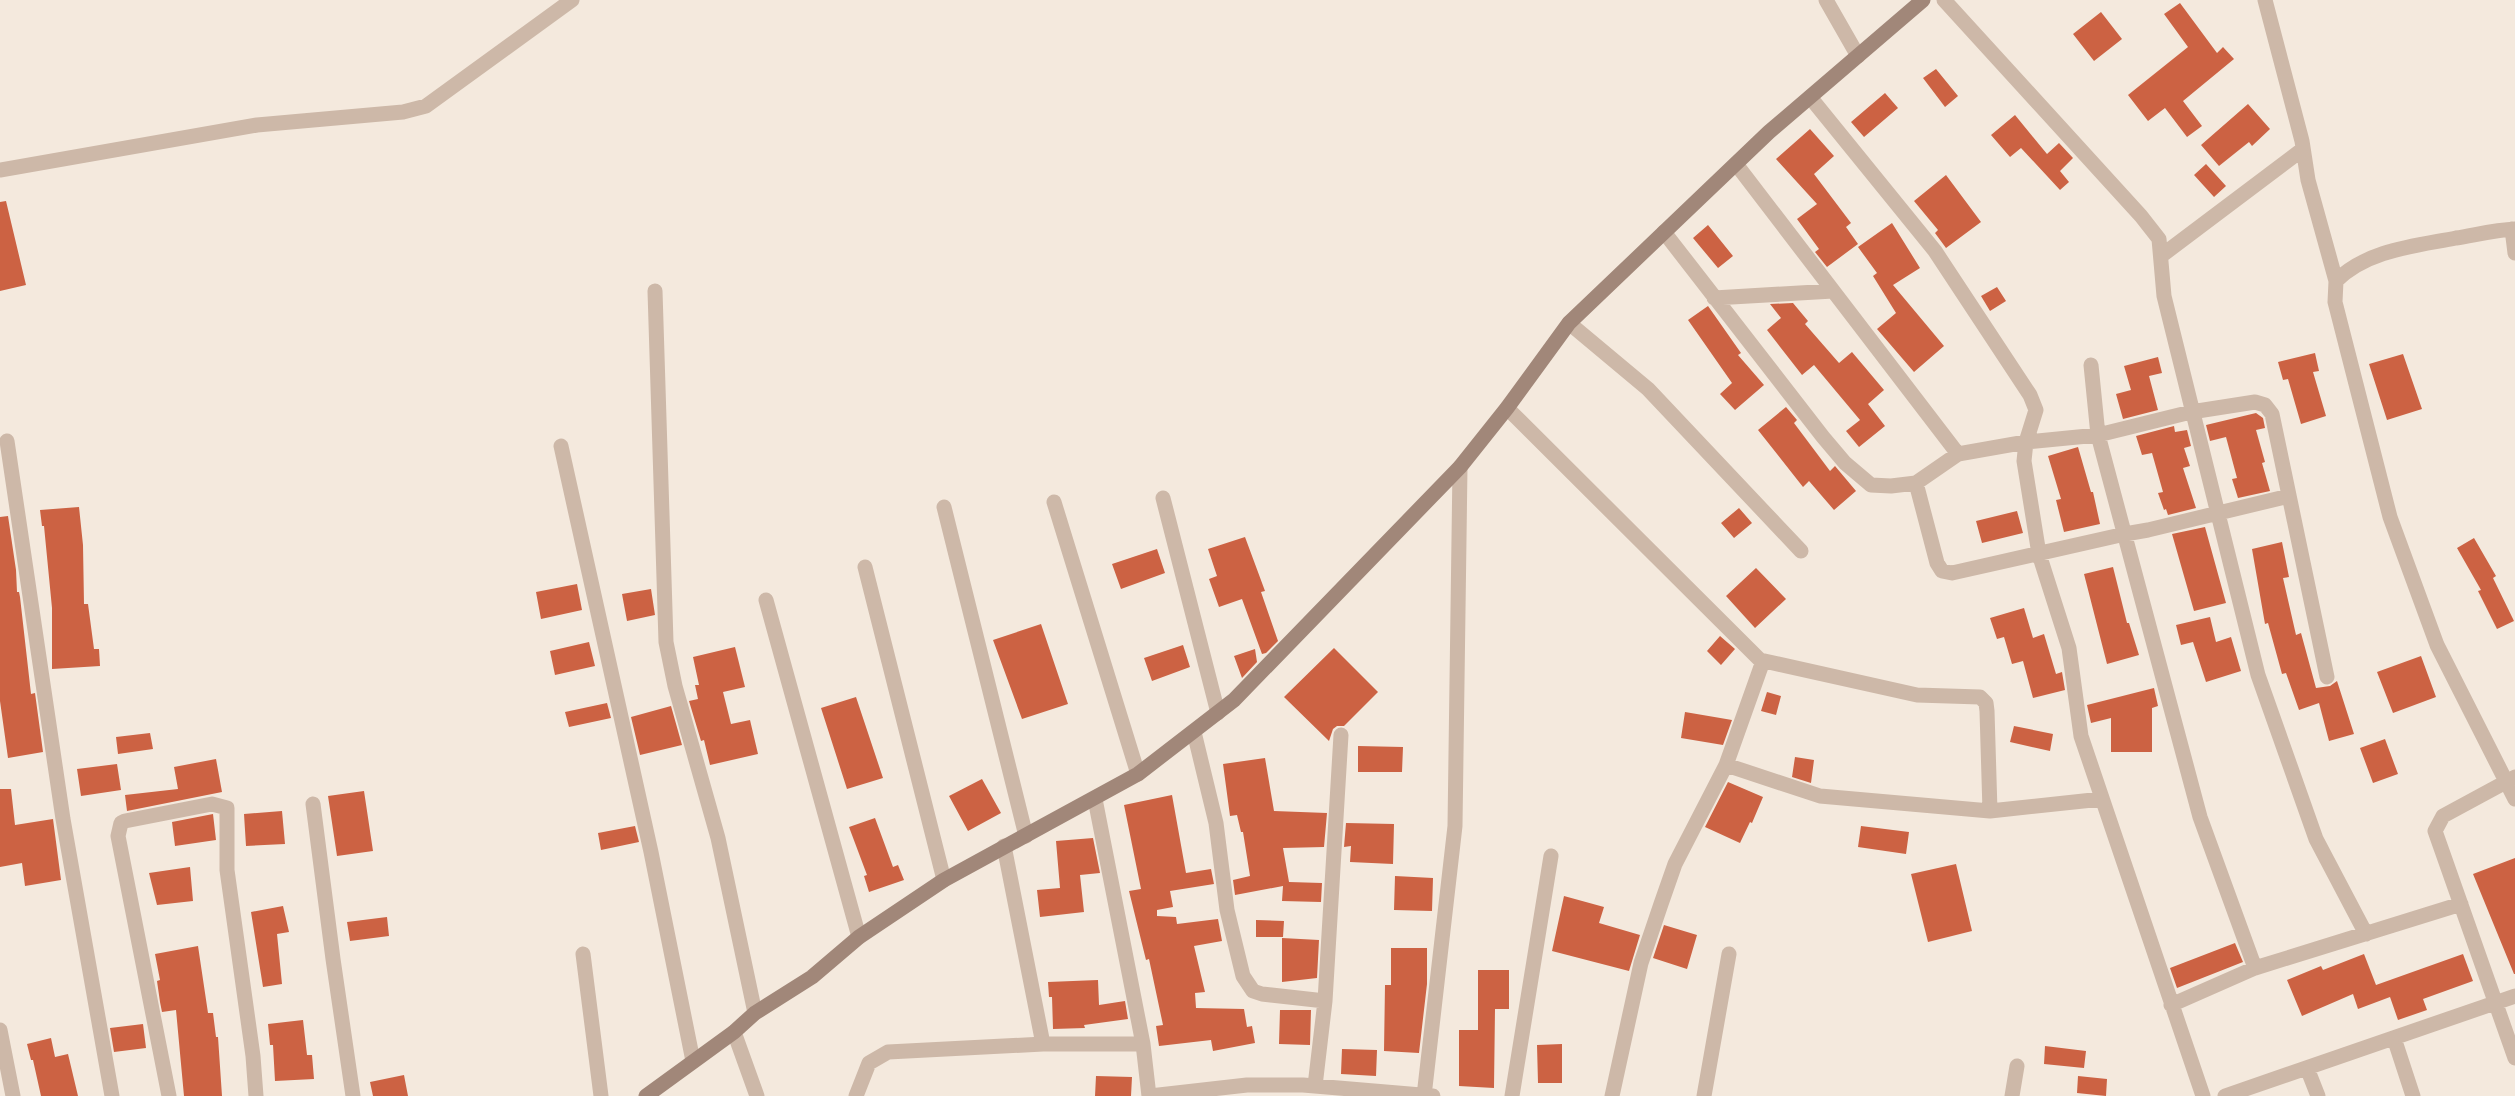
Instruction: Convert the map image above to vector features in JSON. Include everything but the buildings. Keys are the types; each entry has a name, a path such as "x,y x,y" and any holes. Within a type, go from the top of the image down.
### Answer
{"street":[{"path":"0,170 257,125 403,112 426,106 572,0"},
{"path":"1826,0 1858,56"},
{"path":"646,1096 734,1032 755,1013 812,977 859,937 944,880 1138,774 1234,700 1460,468 1508,408 1569,322 1736,164 1923,0"},
{"path":"1944,0 2141,216 2159,239 2164,296 2258,675 2316,839 2366,934"},
{"path":"2265,0 2303,149 2308,180 2336,281 2335,302 2390,517 2437,645 2510,779 2515,800"},
{"path":"1810,97 1935,251 2030,394 2036,410 2026,442 2024,461 2039,554 2069,648 2080,736 2203,1096"},
{"path":"2161,256 2303,149"},
{"path":"1736,164 1958,454"},
{"path":"2336,281 2346,271 2365,261 2414,245 2513,229 2515,253"},
{"path":"1664,232 1822,437 1845,463 1871,484 1890,486 1917,483 1958,454 2026,442 2098,435 2191,412 2254,402 2265,405 2272,414 2327,676"},
{"path":"655,291 666,642 675,686 718,838 755,1013"},
{"path":"1714,298 1833,291"},
{"path":"1569,322 1648,389 1801,551"},
{"path":"2091,365 2098,435 2200,817 2255,968"},
{"path":"1508,408 1752,653 1763,661 1917,694 1980,697 1986,703 1988,711 1990,811"},
{"path":"7,441 63,819 112,1096"},
{"path":"561,446 651,852 693,1061"},
{"path":"1095,799 1143,1044 1150,1096 1247,1085 1315,1086 1427,1095 1455,826 1460,468"},
{"path":"1917,483 1937,563 1942,571 1952,573 2289,496"},
{"path":"1163,498 1218,713"},
{"path":"1054,502 1138,774"},
{"path":"944,507 1026,836"},
{"path":"865,567 944,880"},
{"path":"766,600 859,937"},
{"path":"1612,1096 1641,963 1675,864 1726,765 1763,661"},
{"path":"1194,732 1216,824 1227,910 1243,976 1253,991 1262,994 1325,1001"},
{"path":"1315,1086 1325,1001 1341,735"},
{"path":"1726,765 1820,796 1990,811 2102,799"},
{"path":"2510,779 2443,816 2436,831 2515,1058"},
{"path":"169,1096 117,836 125,820 212,804 227,808 227,870 254,1056 256,1096"},
{"path":"313,804 353,1096"},
{"path":"1004,846 1043,1044"},
{"path":"1512,1096 1551,856"},
{"path":"2171,1005 2255,968 2462,904"},
{"path":"583,954 601,1096"},
{"path":"1704,1096 1730,954"},
{"path":"2225,1096 2515,996"},
{"path":"0,1030 13,1096"},
{"path":"734,1032 757,1096"},
{"path":"2394,1038 2413,1096"},
{"path":"856,1096 868,1063 888,1052 1043,1044 1143,1044"},
{"path":"2012,1096 2017,1066"},
{"path":"2307,1068 2318,1096"},
{"path":"2192,1096 2196,1077"}]}
